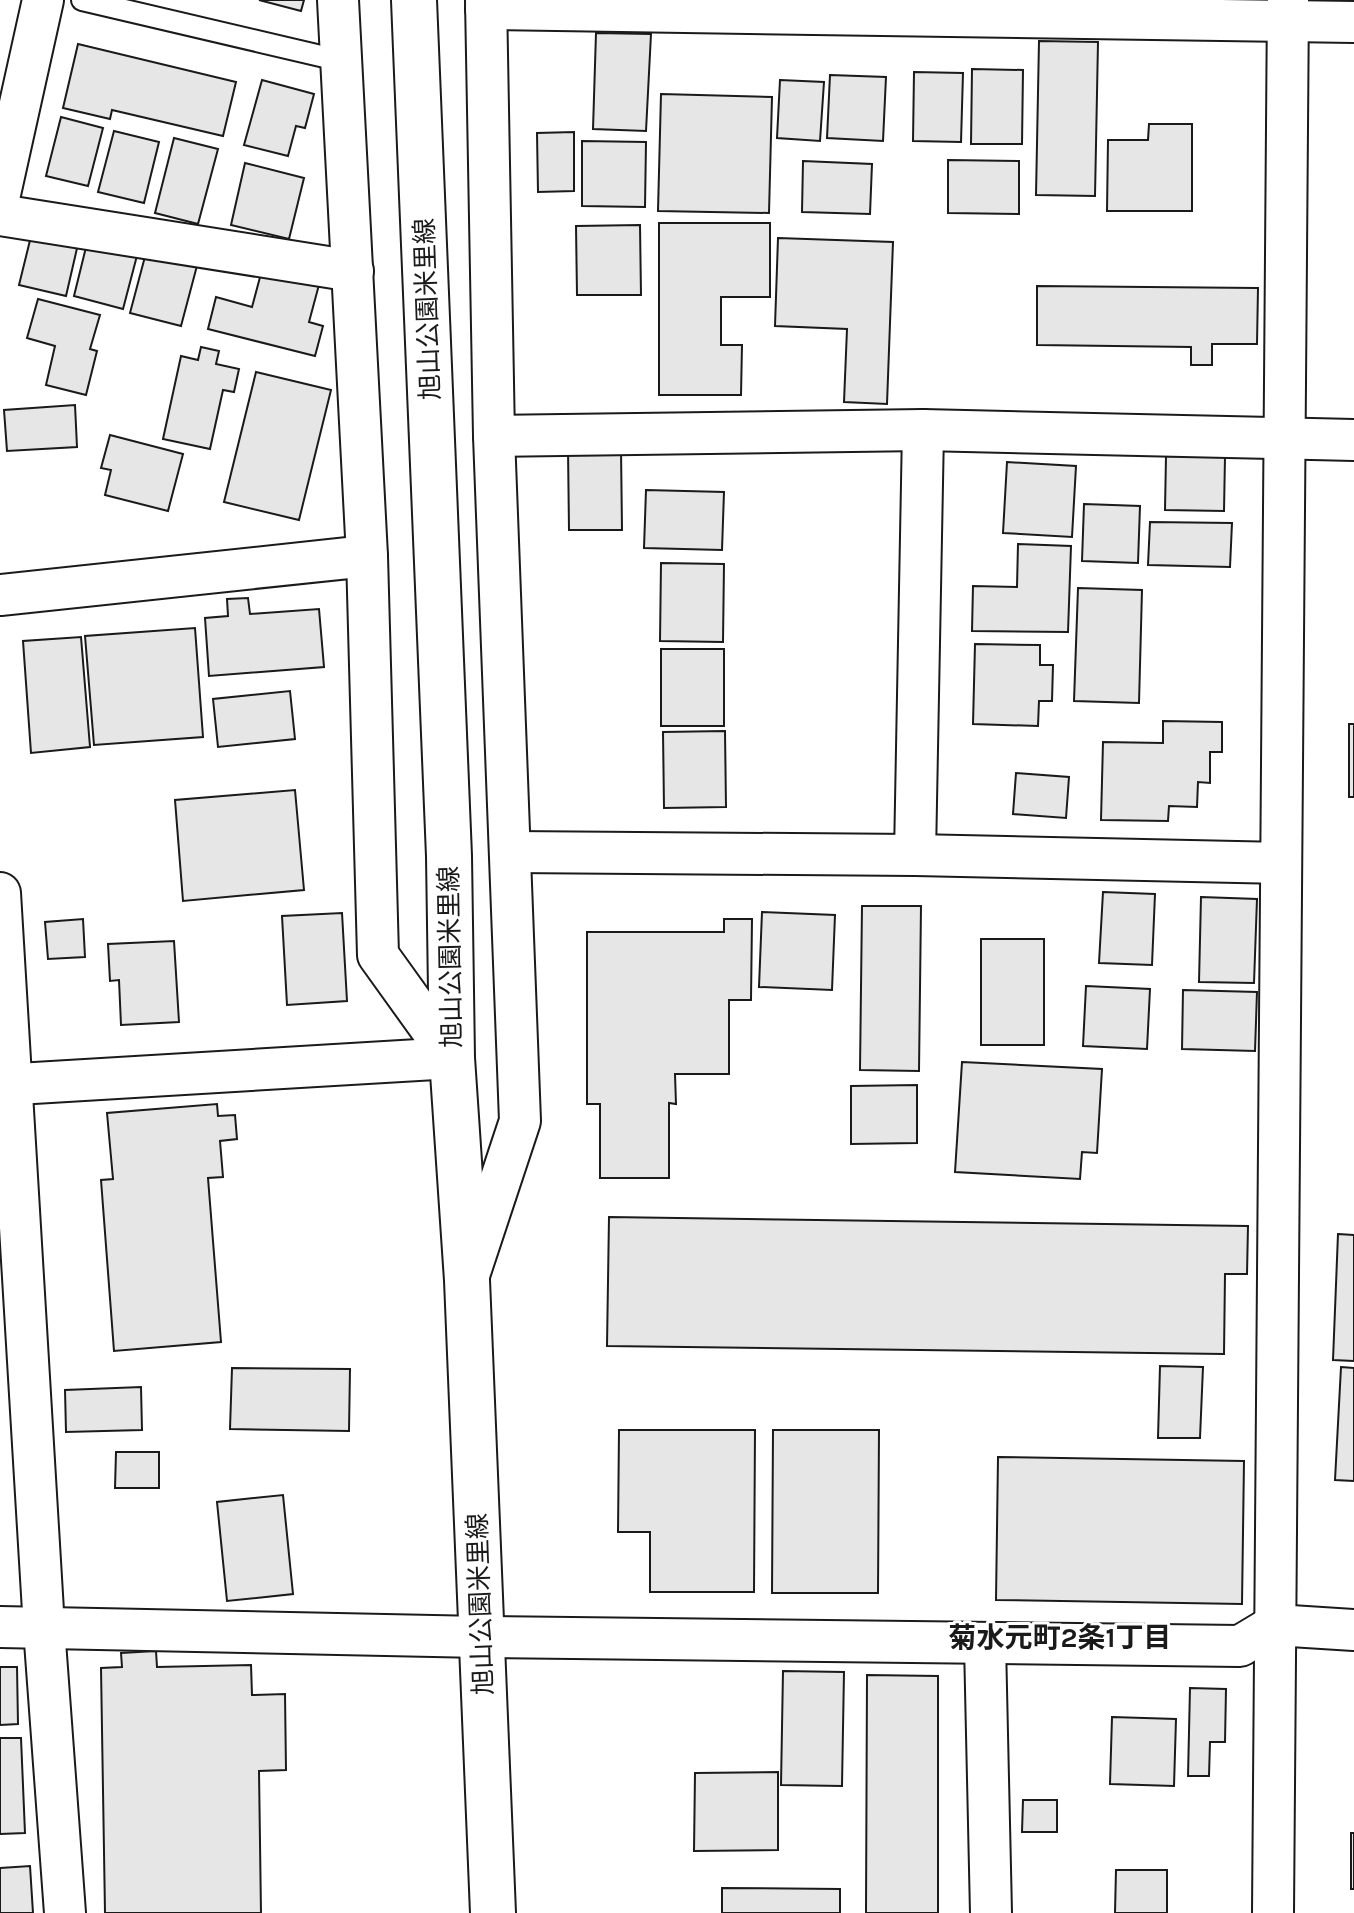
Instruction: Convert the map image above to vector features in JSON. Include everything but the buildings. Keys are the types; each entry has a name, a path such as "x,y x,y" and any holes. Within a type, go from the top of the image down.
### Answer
{"main road":[{"name":"旭山公園米里線","path":"414,0 449,856 452,1058 467,1280 493,1913"}],"street":[{"path":"0,194 43,0"},
{"path":"338,0 367,556 378,955 452,1058"},
{"path":"467,1280 520,1121 494,436 486,5 1288,10 1354,22"},
{"path":"1273,1913 1288,10"},
{"path":"0,215 353,271"},
{"path":"494,436 923,430 1354,440"},
{"path":"915,855 923,430"},
{"path":"0,595 367,556"},
{"path":"512,852 915,855 1281,863"},
{"path":"0,893 6,1084 65,1913"},
{"path":"6,1084 452,1058"},
{"path":"0,1627 481,1637 1240,1646 1275,1625 1354,1630"},
{"path":"985,1644 991,1913"}],"lane":[{"path":"82,0 342,61"}],"district":[{"name":"菊水元町2条1丁目","path":"1060,1637"}]}
